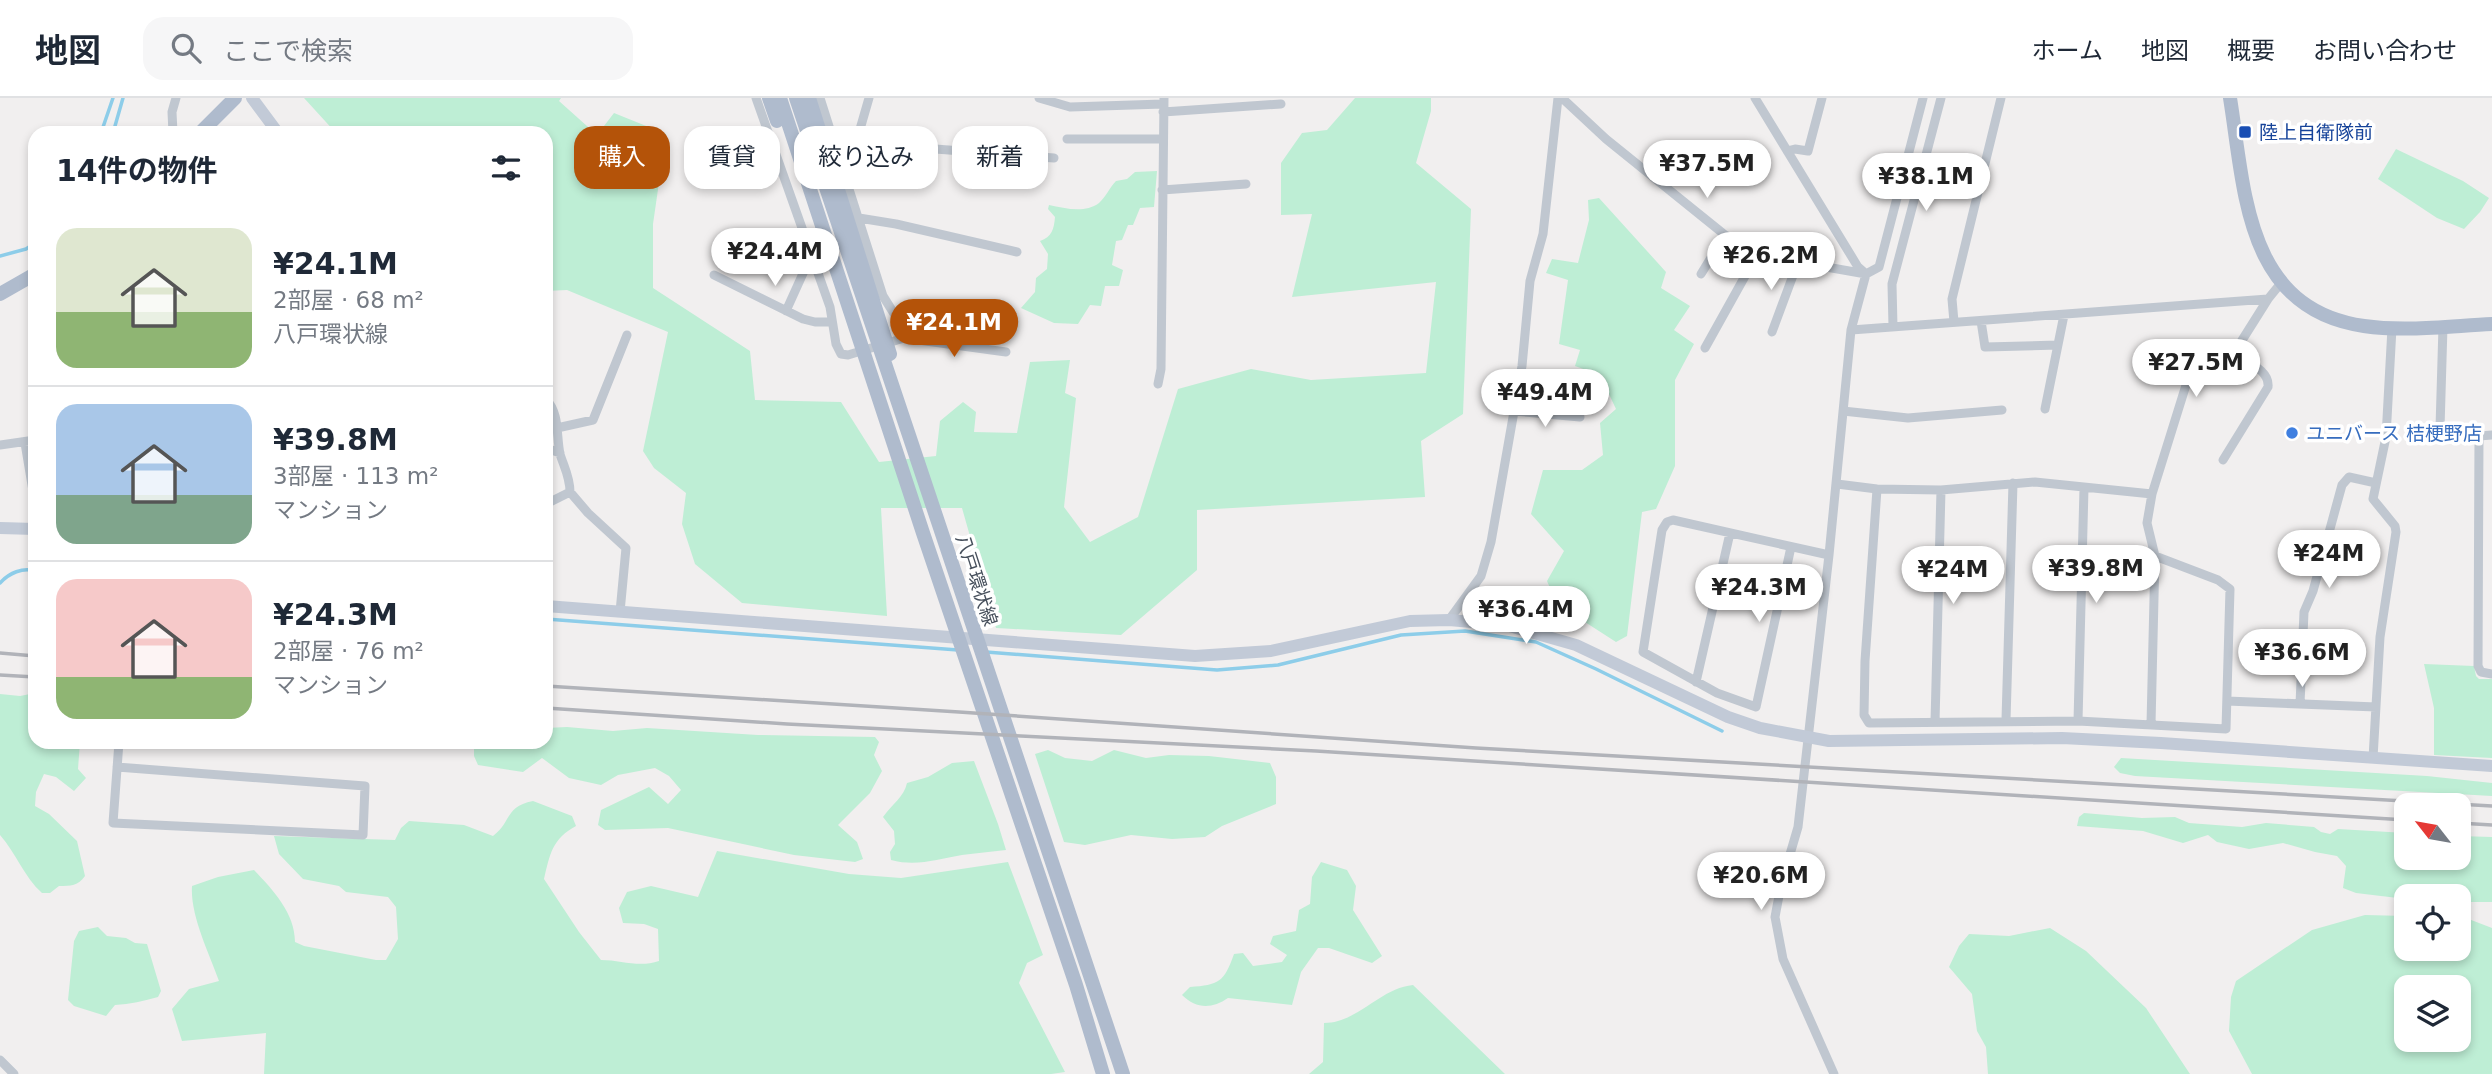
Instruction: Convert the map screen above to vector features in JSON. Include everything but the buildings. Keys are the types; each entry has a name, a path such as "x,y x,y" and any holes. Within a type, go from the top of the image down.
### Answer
{"main road":[{"path":"207,126 234,98"},
{"path":"769,98 849,332 894,445"},
{"name":"八戸環状線","path":"780,98 922,533 1083,982 1123,1074"},
{"name":"八戸環状線","path":"796,98 942,534 1083,982 1103,1074"},
{"path":"809,98 883,324 918,463"},
{"path":"2230,98 2248,210 2256,240 2268,265 2281,283 2298,298 2337,320 2363,326 2392,328 2492,324"},
{"path":"0,294 28,278"}],"street":[{"path":"173,126 172,112 176,98"},
{"path":"251,98 273,126"},
{"path":"756,98 830,307 831,323 841,354 848,355 901,339 1006,352"},
{"path":"820,98 829,126"},
{"path":"861,126 869,98"},
{"path":"1039,98 1070,107 1281,104"},
{"path":"1560,98 1606,139 1725,235 1759,251 1798,262 1866,274 1879,267 1923,98"},
{"path":"1449,620 1480,576 1491,542 1522,366 1530,281 1543,234 1560,98"},
{"path":"1755,98 1858,267 1866,274"},
{"path":"1787,151 1808,151 1822,98"},
{"path":"1893,327 1892,284 1941,98"},
{"path":"1954,322 1952,299 2001,98"},
{"path":"1158,384 1161,369 1163,105"},
{"path":"1067,139 1163,139"},
{"path":"938,149 1054,158"},
{"path":"1162,190 1245,184"},
{"path":"850,189 884,296 903,328 901,339"},
{"path":"859,219 1017,252"},
{"path":"1701,274 1725,235"},
{"path":"1705,348 1759,251"},
{"path":"786,311 805,269 812,261"},
{"path":"1772,332 1798,262"},
{"path":"1834,1074 1783,959 1775,917 1781,885 1798,827 1852,330 1866,274"},
{"path":"714,275 786,311 816,323 831,323"},
{"path":"2234,353 2281,283"},
{"path":"1852,330 2268,299"},
{"path":"2045,409 2064,315"},
{"path":"1981,320 1984,347 2058,345"},
{"path":"2443,326 2440,428 2447,434 2492,435"},
{"path":"2373,758 2381,626 2396,532 2395,526 2373,499 2386,437 2392,328"},
{"path":"557,428 593,420 627,335"},
{"path":"2151,724 2155,556 2147,523 2152,494 2196,353 2205,351 2234,353 2266,374 2269,381 2268,387 2223,460"},
{"path":"553,410 560,453 570,481 570,492 588,513 626,548 620,611"},
{"path":"1843,411 1908,418 2002,410"},
{"path":"1514,411 1580,418"},
{"path":"2479,436 2478,666 2481,672 2492,674"},
{"path":"0,445 28,442"},
{"path":"24,443 28,465"},
{"path":"553,450 560,453"},
{"path":"2300,704 2304,611 2318,575 2342,485 2349,477 2376,483"},
{"path":"1837,484 1878,489 1941,490 2035,482 2152,494"},
{"path":"2006,720 2013,483"},
{"path":"2078,721 2084,488"},
{"path":"1878,489 1869,599 1864,715 1870,723 2078,721 2225,729 2230,589 2218,580 2155,556"},
{"path":"1935,722 1941,490"},
{"path":"553,501 570,492"},
{"path":"1791,547 1756,707 1696,682 1643,652 1662,530 1667,522 1673,520 1829,555"},
{"path":"0,527 28,528"},
{"path":"1696,682 1730,533"},
{"path":"553,606 1195,656 1270,651 1410,621 1449,620 1506,625 1550,636 1576,645 1728,717 1760,728 1829,741 2062,738 2492,766"},
{"path":"2227,701 2376,707"},
{"path":"117,767 365,786 363,835 113,823 117,767 118,749"},
{"path":"0,1060 14,1074"}],"green space":[{"path":"304,98 561,98 559,101 587,126 574,126 574,189 658,189 653,224 653,288 750,351 755,400 841,402 879,462 936,456 940,421 963,402 976,412 974,432 1017,433 1030,362 1070,360 1065,393 1076,398 1064,507 1090,542 1138,517 1178,389 1251,369 1311,380 1426,373 1436,282 1292,297 1312,214 1281,215 1281,163 1302,133 1327,130 1355,98 1431,98 1431,111 1416,163 1471,209 1463,414 1421,441 1425,497 1197,510 1197,570 1121,635 996,628 962,508 881,508 887,616 742,603 695,564 682,524 686,493 654,468 643,451 668,332 567,290 553,291 553,126 330,126"},
{"path":"614,113 646,126 604,126"},
{"path":"2396,149 2463,181 2489,198 2464,229 2437,218 2378,179"},
{"path":"1157,171 1154,207 1140,208 1133,225 1128,225 1122,240 1116,241 1112,265 1123,270 1119,286 1105,286 1101,306 1090,305 1078,324 1054,323 1021,308 1035,292 1036,278 1047,269 1048,254 1040,241 1050,235 1054,225 1055,217 1048,209 1049,205 1087,208 1099,203 1116,181 1127,179 1135,172"},
{"path":"1599,198 1666,272 1661,288 1690,306 1674,330 1694,344 1675,380 1675,466 1656,509 1642,512 1627,636 1616,642 1557,604 1547,581 1564,551 1531,514 1543,470 1582,470 1603,455 1600,423 1616,409 1600,375 1575,366 1580,350 1559,344 1568,280 1546,273 1552,259 1578,263 1589,220 1588,200"},
{"path":"2424,664 2474,666 2479,679 2492,679 2492,758 2434,755 2434,708"},
{"path":"0,694 28,694 28,749 79,749 78,769 86,778 74,791 56,777 44,774 36,792 35,806 49,814 77,841 85,876 77,884 59,886 50,893 42,893 36,887 0,835"},
{"path":"553,728 613,731 647,728 758,735 875,737 879,742 874,755 882,771 870,793 838,825 857,842 863,859 855,862 794,855 668,828 605,830 598,825 601,810 649,787 668,804 681,790 669,776 655,768 618,775 601,785 569,778 542,758 523,772 478,765 474,756 474,749 553,749"},
{"path":"1048,750 1065,758 1092,761 1114,750 1146,758 1169,755 1209,756 1270,763 1276,777 1276,804 1222,826 1205,837 1172,839 1131,835 1085,845 1064,842 1035,754"},
{"path":"2121,758 2427,776 2492,783 2492,796 2135,776 2120,773 2114,767"},
{"path":"974,761 1006,850 918,863 891,860 890,852 895,844 894,831 883,817 907,783 928,777 952,763"},
{"path":"533,801 572,816 576,826 557,842 550,855 544,879 601,960 637,964 659,961 658,929 644,924 623,923 619,908 627,892 651,886 698,897 717,851 849,874 901,878 1008,862 1043,955 1027,963 1019,983 1065,1072 264,1074 266,1033 182,1041 172,1009 189,989 219,981 197,921 192,886 218,877 254,870 287,912 295,942 304,946 386,960 398,939 396,907 388,897 346,892 339,886 303,879 279,854 274,836 395,840 401,828 409,821 464,825 493,836 517,807"},
{"path":"2084,813 2142,818 2175,817 2189,823 2242,827 2266,823 2314,827 2330,834 2338,829 2394,832 2394,870 2471,870 2471,836 2492,837 2492,902 2471,902 2471,884 2394,884 2394,898 2356,893 2343,888 2346,866 2337,856 2283,843 2249,849 2217,842 2208,835 2183,843 2143,831 2077,826 2079,817"},
{"path":"1321,862 1347,870 1356,886 1353,910 1382,956 1372,963 1329,948 1318,948 1301,972 1292,1005 1228,998 1204,1006 1187,1000 1182,995 1190,987 1208,985 1219,980 1227,971 1234,954 1243,953 1253,966 1282,962 1287,955 1270,944 1273,936 1296,931 1299,910 1310,904 1312,877"},
{"path":"2365,915 2394,916 2394,961 2471,961 2471,920 2492,928 2492,1074 2252,1074 2229,1031 2231,997 2236,981 2312,930"},
{"path":"98,927 107,936 147,944 161,991 158,997 115,1005 106,1016 74,1006 68,1000 74,941 79,931"},
{"path":"2050,928 2086,951 2146,1008 2190,1074 1988,1074 1986,1047 1977,1031 1972,994 1949,967 1959,946 1969,934 2009,936"},
{"path":"1413,985 1505,1074 1309,1074 1323,1062 1324,1023 1348,1017 1390,992"}],"waterway":[{"path":"103,126 113,98"},
{"path":"115,126 123,98"},
{"path":"0,256 28,248"},
{"path":"0,583 16,572 28,570"},
{"path":"553,620 958,650"},
{"path":"986,652 1217,670 1278,665 1401,635 1465,631 1536,642 1722,731"}],"railway":[{"path":"0,653 28,655"},
{"path":"0,675 28,677"},
{"path":"553,686 1476,748 2492,806"},
{"path":"553,708 787,724 1316,751 2394,819"},
{"path":"2471,824 2492,825"}],"place":[{"name":"陸上自衛隊前","path":"2245,132"},
{"name":"ユニバース 桔梗野店","path":"2292,433"}]}
